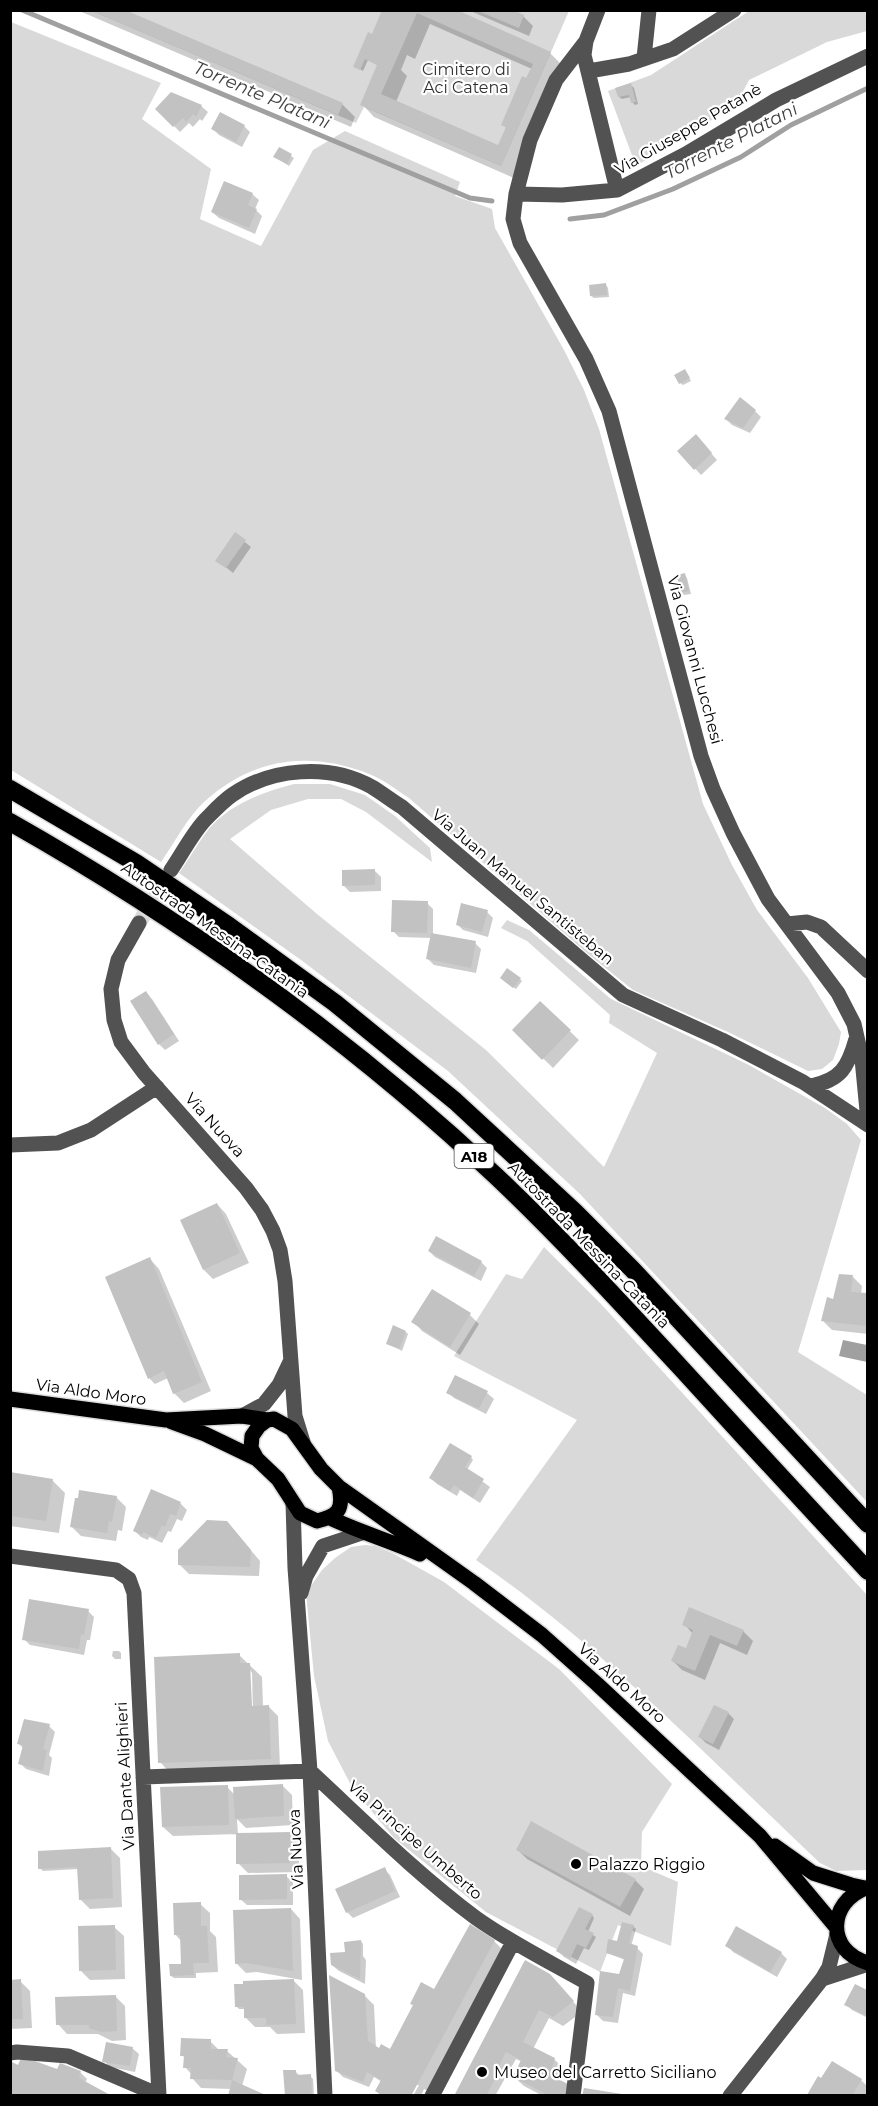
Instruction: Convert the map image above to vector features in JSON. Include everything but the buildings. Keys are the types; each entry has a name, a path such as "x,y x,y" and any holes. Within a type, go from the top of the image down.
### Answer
{"highway":[{"name":"Autostrada Messina-Catania","path":"10,789 136,863 213,914 335,1003 455,1101 575,1212 632,1269 867,1524"},
{"name":"Autostrada Messina-Catania","path":"10,822 121,887 213,949 318,1026 435,1122 496,1176 578,1257 867,1571"}],"main road":[{"name":"Via Aldo Moro","path":"10,1399 166,1420"},
{"path":"166,1420 242,1416 274,1419 285,1424 303,1442 321,1470 339,1487 450,1568"},
{"path":"166,1420 205,1434 257,1459"},
{"path":"267,1420 259,1426 252,1437 251,1449 257,1459 278,1479 300,1513 317,1521 330,1518 340,1509 342,1500 339,1487"},
{"path":"330,1518 362,1533 390,1541 450,1568"},
{"name":"Via Aldo Moro","path":"450,1568 542,1635 760,1836"},
{"path":"760,1836 813,1873 851,1885 866,1887"},
{"path":"760,1836 837,1931 842,1945 849,1954 867,1963"},
{"path":"837,1931 838,1914 844,1902 853,1893 866,1887"}],"street":[{"path":"598,10 586,41 584,55 617,190"},
{"path":"644,58 649,10"},
{"path":"589,71 628,64 673,49 734,10"},
{"name":"Via Giovanni Lucchesi","path":"586,41 556,80 530,140 516,194 513,219 520,243 586,359 609,411 701,756 712,789 732,833 768,899 838,993 854,1024 862,1059 867,1121"},
{"name":"Via Giuseppe Patanè","path":"516,194 562,195 617,190 686,154 776,100 867,56"},
{"name":"Via Juan Manuel Santisteban","path":"171,870 203,822 231,795 262,779 304,772 334,774 352,779 371,786 402,807 623,995 811,1086 867,1125"},
{"path":"787,924 807,922 821,927 867,971"},
{"name":"Via Nuova","path":"139,923 118,960 111,989 114,1020 121,1042 157,1087 246,1188 262,1210 273,1231 280,1250 285,1281 295,1416 303,1442"},
{"path":"811,1086 826,1083 839,1076 851,1058 857,1036"},
{"path":"10,1145 58,1143 91,1130 157,1087"},
{"path":"242,1416 264,1404 279,1385 290,1362"},
{"path":"264,1404 267,1420"},
{"name":"Via Nuova","path":"293,1503 295,1568 310,1771 325,2096"},
{"path":"298,1602 306,1576 323,1546 330,1518"},
{"path":"323,1546 362,1533"},
{"name":"Via Dante Alighieri","path":"10,1556 116,1570 129,1579 134,1593 160,2095"},
{"path":"143,1776 310,1771"},
{"name":"Via Principe Umberto","path":"310,1771 406,1861 476,1918 513,1942 587,1983 573,2096"},
{"path":"730,2096 830,1968 837,1931"},
{"path":"432,2096 513,1942"},
{"path":"822,1979 867,1963"},
{"path":"10,2053 68,2056 160,2095"}],"green space":[{"name":"Cimitero di Aci Catena","path":"92,11 569,11 501,166 364,107 356,123"},
{"path":"749,11 867,11 867,31 827,42 749,80 736,105 636,166 608,91 651,75"},
{"path":"11,22 161,83 142,119 211,169 200,219 261,246 313,150 345,131 460,182 455,196 492,209 495,228 564,350 584,390 599,429 703,804 732,865 757,910 808,978 841,1032 833,1060 822,1069 808,1071 633,990 587,953 409,798 374,776 352,768 307,761 285,762 243,775 223,787 198,808 161,862 11,770"},
{"path":"294,784 330,784 365,795 395,816 430,848 432,862 366,812 341,799 308,799 271,810 230,839 317,914 486,1050 604,1167 657,1053 609,1023 610,1015 527,941 501,928 507,920 529,930 611,999 747,1064 825,1108 847,1124 861,1140 798,1352 867,1395 867,1502 580,1194 448,1071 301,960 179,873 208,830 226,813 259,795"},
{"path":"544,1247 601,1304 867,1595 867,1870 836,1871 820,1863 611,1666 522,1593 476,1560 577,1420 454,1356 506,1274 522,1279"},
{"path":"376,1546 394,1554 444,1582 559,1669 672,1784 642,1832 641,1866 678,1882 671,1946 618,1925 600,1972 486,1912 394,1838 353,1789 328,1741 314,1676 306,1593 322,1570 335,1558 351,1547"}],"shaded area":[{"path":"843,1340 867,1345 867,1362 839,1356"}],"waterway":[{"name":"Torrente Platani","path":"22,10 470,198 492,201"},
{"name":"Torrente Platani","path":"570,219 604,215 673,189 741,157 791,125 868,88"}],"tunnel":[{"path":"139,923 170,872"}],"place":[{"name":"Palazzo Riggio","path":"576,1864"},
{"name":"Museo del Carretto Siciliano","path":"482,2072"}]}
